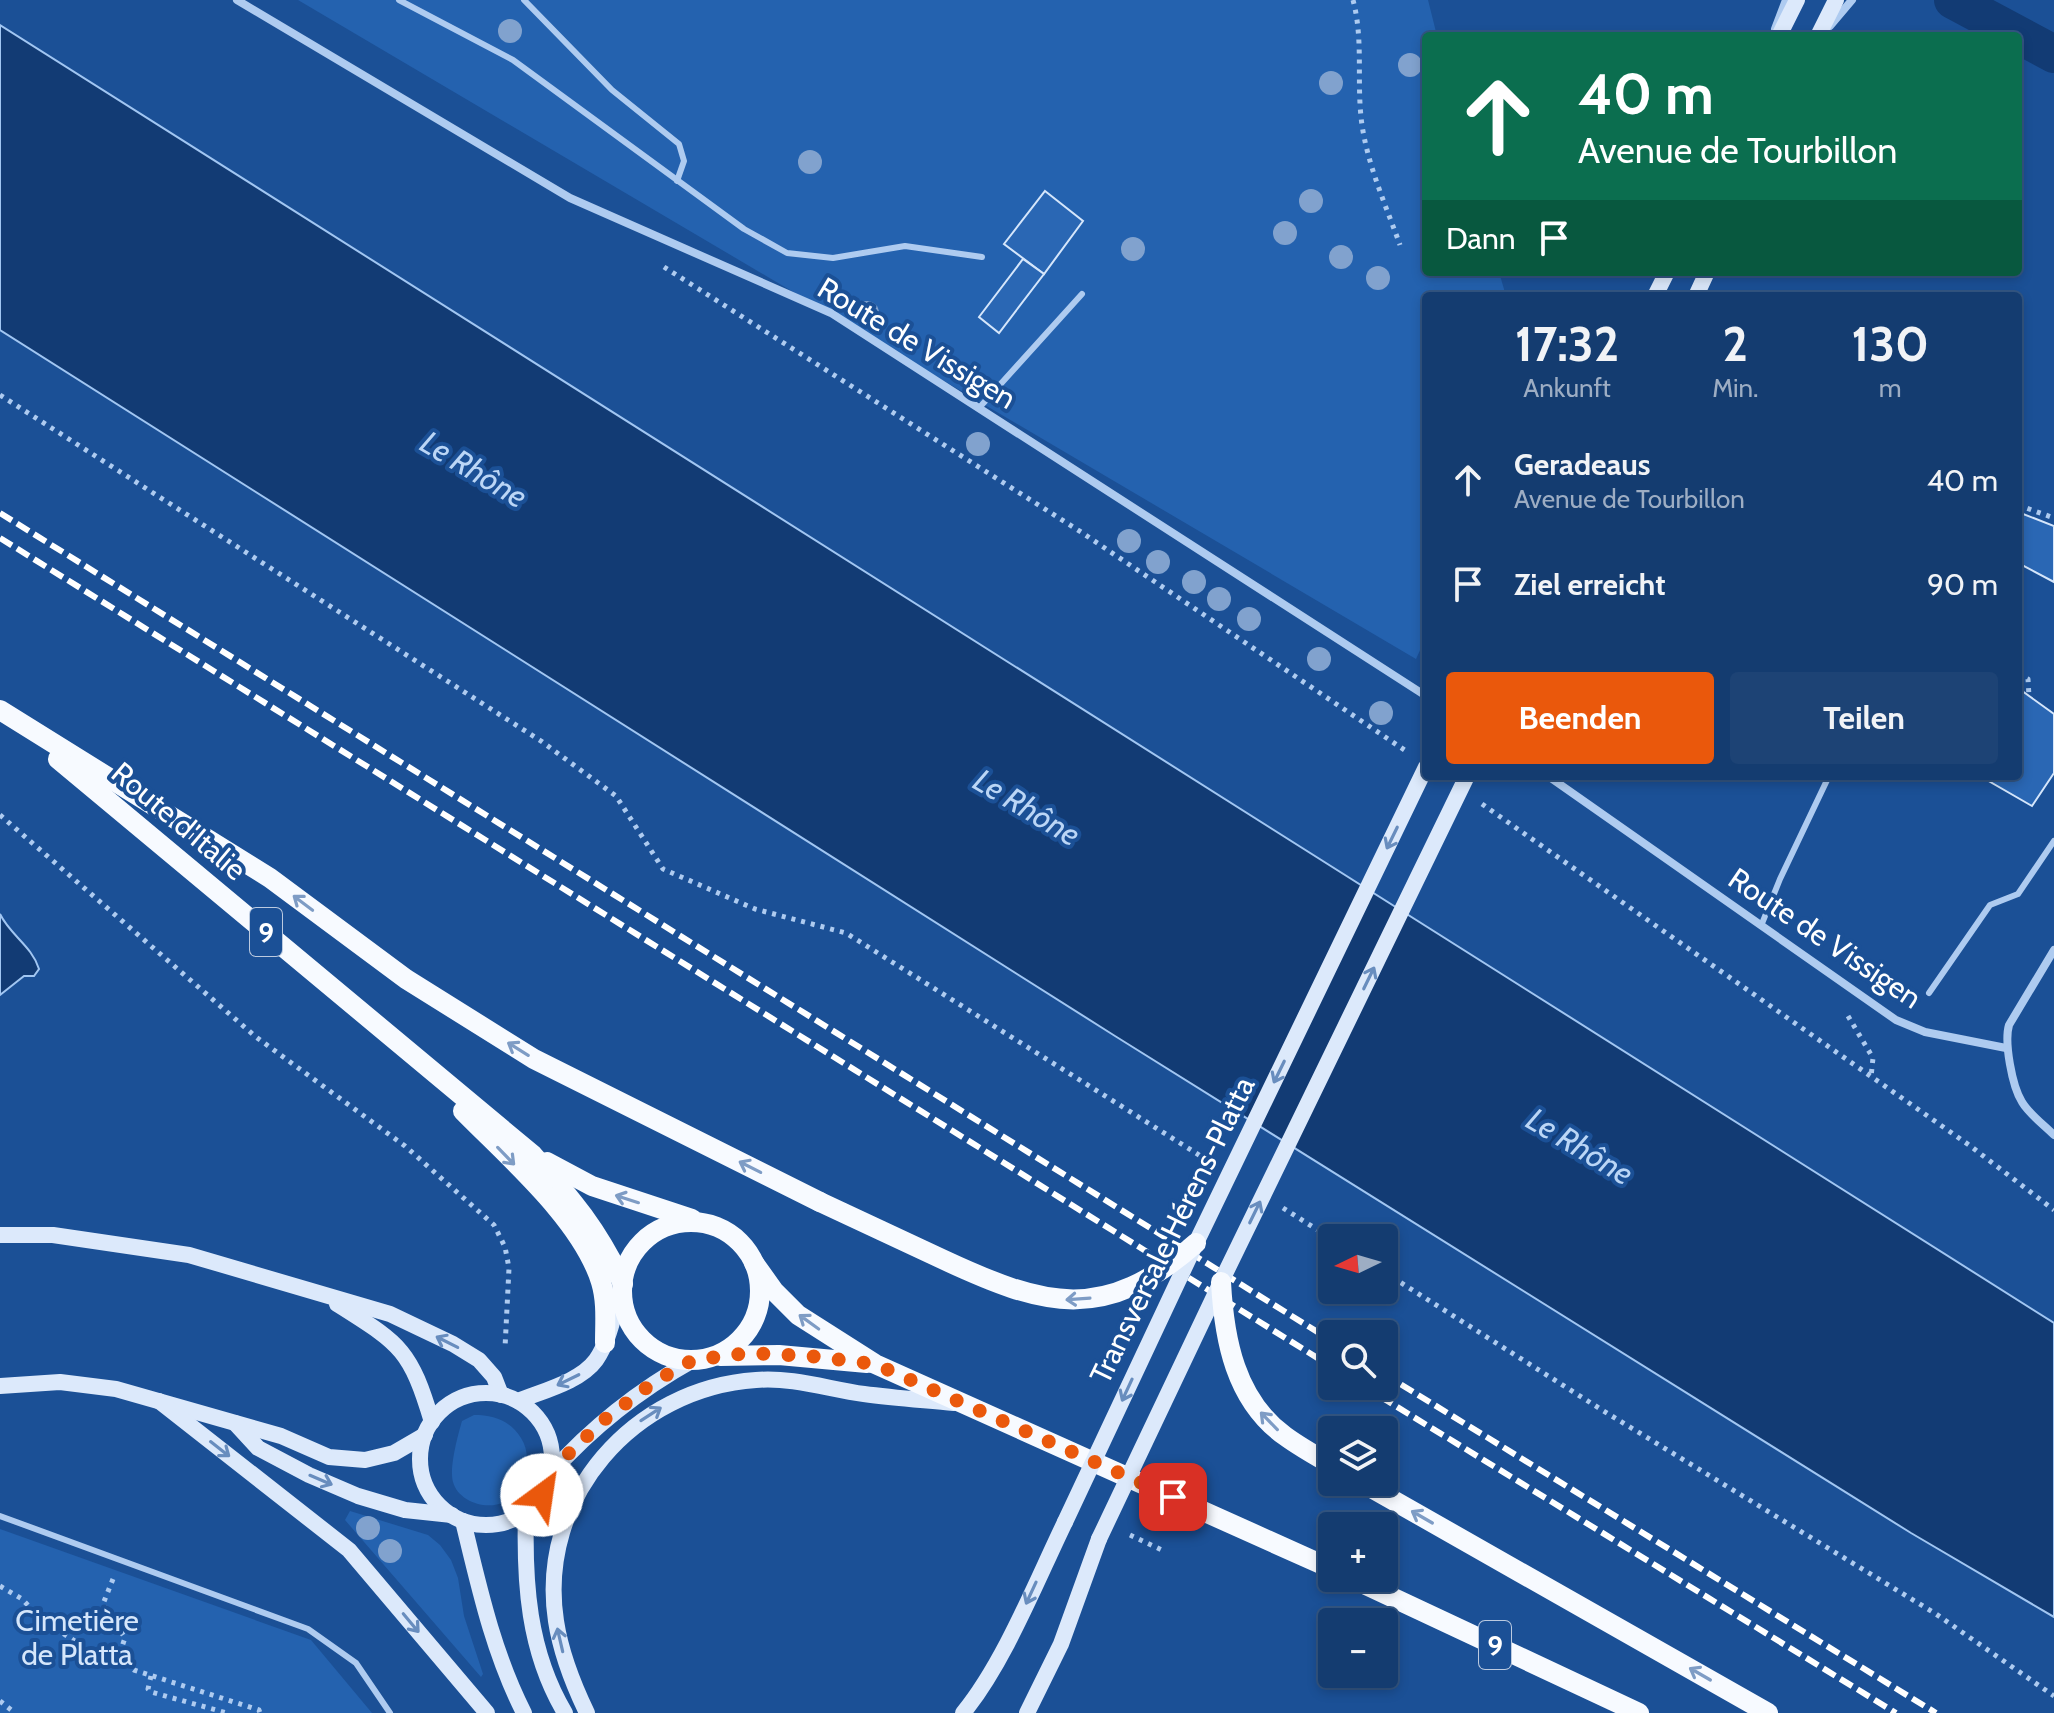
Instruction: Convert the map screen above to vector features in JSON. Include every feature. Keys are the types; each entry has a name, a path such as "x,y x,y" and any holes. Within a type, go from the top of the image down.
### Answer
{"main road":[{"path":"1781,32 1797,0"},
{"path":"1822,32 1836,0"},
{"path":"0,710 270,878 406,979 534,1059 820,1202 1002,1287 1045,1298 1075,1300 1116,1293 1160,1272 1196,1243"},
{"name":"Route d'Italie","path":"0,710 533,1155 600,1237 622,1286"},
{"name":"Transversale Hérens-Platta","path":"963,1713 975,1699 1014,1628 1065,1522 1420,762"},
{"path":"1027,1713 1061,1644 1099,1539 1465,780"},
{"name":"Route d'Italie","path":"394,1039 569,1223 595,1265 601,1282 606,1311 605,1343"},
{"name":"Route d'Italie","path":"533,1155 592,1186 701,1222"},
{"path":"0,1386 60,1382 116,1389 281,1436 329,1457 365,1460 394,1453 428,1428 445,1408 462,1398 481,1393 509,1397 581,1373 595,1361 605,1343 627,1264 634,1252 653,1233 676,1223 701,1222 725,1230 736,1238 774,1291 798,1315 875,1364 1318,1563"},
{"path":"0,1235 53,1235 189,1255 390,1314 479,1360 509,1397 535,1414 546,1432 552,1452 551,1473 542,1495 526,1512 500,1524 481,1525 405,1510 321,1481 258,1448 234,1422"},
{"path":"551,1473 618,1408 654,1382 737,1342 754,1319 760,1294 754,1263"},
{"path":"1221,1282 1228,1346 1246,1391 1263,1415 1284,1436 1318,1457"},
{"path":"622,1286 628,1318 644,1341 667,1355 703,1358 779,1355 875,1364"},
{"path":"322,1294 388,1337 399,1347 416,1374 428,1428 420,1455 425,1485 437,1502 457,1518 493,1640 508,1683 524,1713"},
{"path":"587,1713 573,1685 558,1634 554,1592 557,1564 562,1537 584,1484 610,1447 628,1430 674,1400 700,1389 758,1379 788,1380 862,1394 968,1404"},
{"path":"159,1401 349,1550 487,1713"},
{"path":"1386,1496 1768,1713"},
{"path":"526,1512 525,1583 532,1626 544,1672 565,1713"},
{"name":"9","path":"1381,1592 1639,1713"}],"street":[{"name":"Route de Vissigen","path":"237,0 570,198 831,313 1422,693"},
{"path":"1774,32 1786,0"},
{"path":"1824,32 1852,0"},
{"name":"Route de Vissigen","path":"1554,780 1896,1020 1925,1032 2006,1048"},
{"path":"2054,950 2009,1025 2006,1048 2021,1101 2054,1135"}],"lane":[{"path":"399,0 513,60 744,229 787,253 833,258 905,246 982,257"},
{"path":"524,0 612,90 679,144 684,161 677,181"},
{"path":"979,408 1082,294"},
{"path":"1761,926 1827,780"},
{"path":"1929,993 1990,905 2018,894 2054,841"},
{"path":"0,1516 308,1629 356,1663 390,1713"}],"path":[{"path":"1353,0 1359,42 1362,128 1378,186 1400,245"},
{"path":"652,259 1081,532 1420,762"},
{"path":"0,395 541,741 616,796 663,869 755,909 846,933 1212,1163"},
{"path":"2022,506 2054,518"},
{"path":"2022,677 2028,679 2029,697"},
{"path":"1481,803 1969,1145 2054,1210"},
{"path":"0,815 256,1037 405,1146 494,1225 505,1247 509,1268 503,1361 509,1397"},
{"path":"1852,989 1846,1012 1873,1058 1871,1077"},
{"path":"1279,1206 1318,1230"},
{"path":"1398,1281 1936,1614 2054,1696"},
{"path":"1130,1535 1164,1551"},
{"path":"0,1586 22,1599 41,1619 90,1651 118,1658 134,1670 259,1710 260,1713"},
{"path":"103,1604 125,1638 118,1658"},
{"path":"151,1676 148,1689 151,1692 227,1713"},
{"path":"0,1701 15,1713"}],"green space":[{"path":"298,0 1428,0 1436,32 1422,32 1422,276 1500,276 1505,292 1422,292 1422,646 1416,659"},
{"path":"474,1415 488,1416 506,1423 517,1432 525,1446 527,1464 522,1482 511,1497 497,1505 481,1505 467,1499 453,1482 453,1460 462,1421"},
{"path":"350,1511 428,1535 440,1545 451,1560 458,1578 464,1616 483,1674 481,1677 345,1520"},
{"name":"Cimetière de Platta","path":"0,1529 311,1640 372,1713 0,1713"}],"water":[{"name":"Le Rhône","path":"0,25 2054,1323 2054,1617 1911,1533 1115,1036 0,330"},
{"path":"0,914 39,969 34,976 24,976 0,995"}],"building":[{"path":"1045,191 1083,221 1044,274 1004,244"},
{"path":"1023,259 1044,274 999,333 979,317"},
{"path":"2022,514 2054,526 2054,582 2022,565"},
{"path":"2022,691 2054,714 2054,773 2032,806 1987,780 2022,780"}],"waterway":[{"path":"1953,0 2013,32"},
{"path":"2022,37 2054,54"}],"railway":[{"path":"0,513 1318,1332"},
{"path":"0,538 1318,1358"},
{"path":"1398,1383 1936,1713"},
{"path":"1386,1400 1896,1713"}],"route":[{"path":"542,1495 551,1473 563,1459 618,1408 654,1382 693,1360 749,1353 875,1364 1173,1497"}]}
